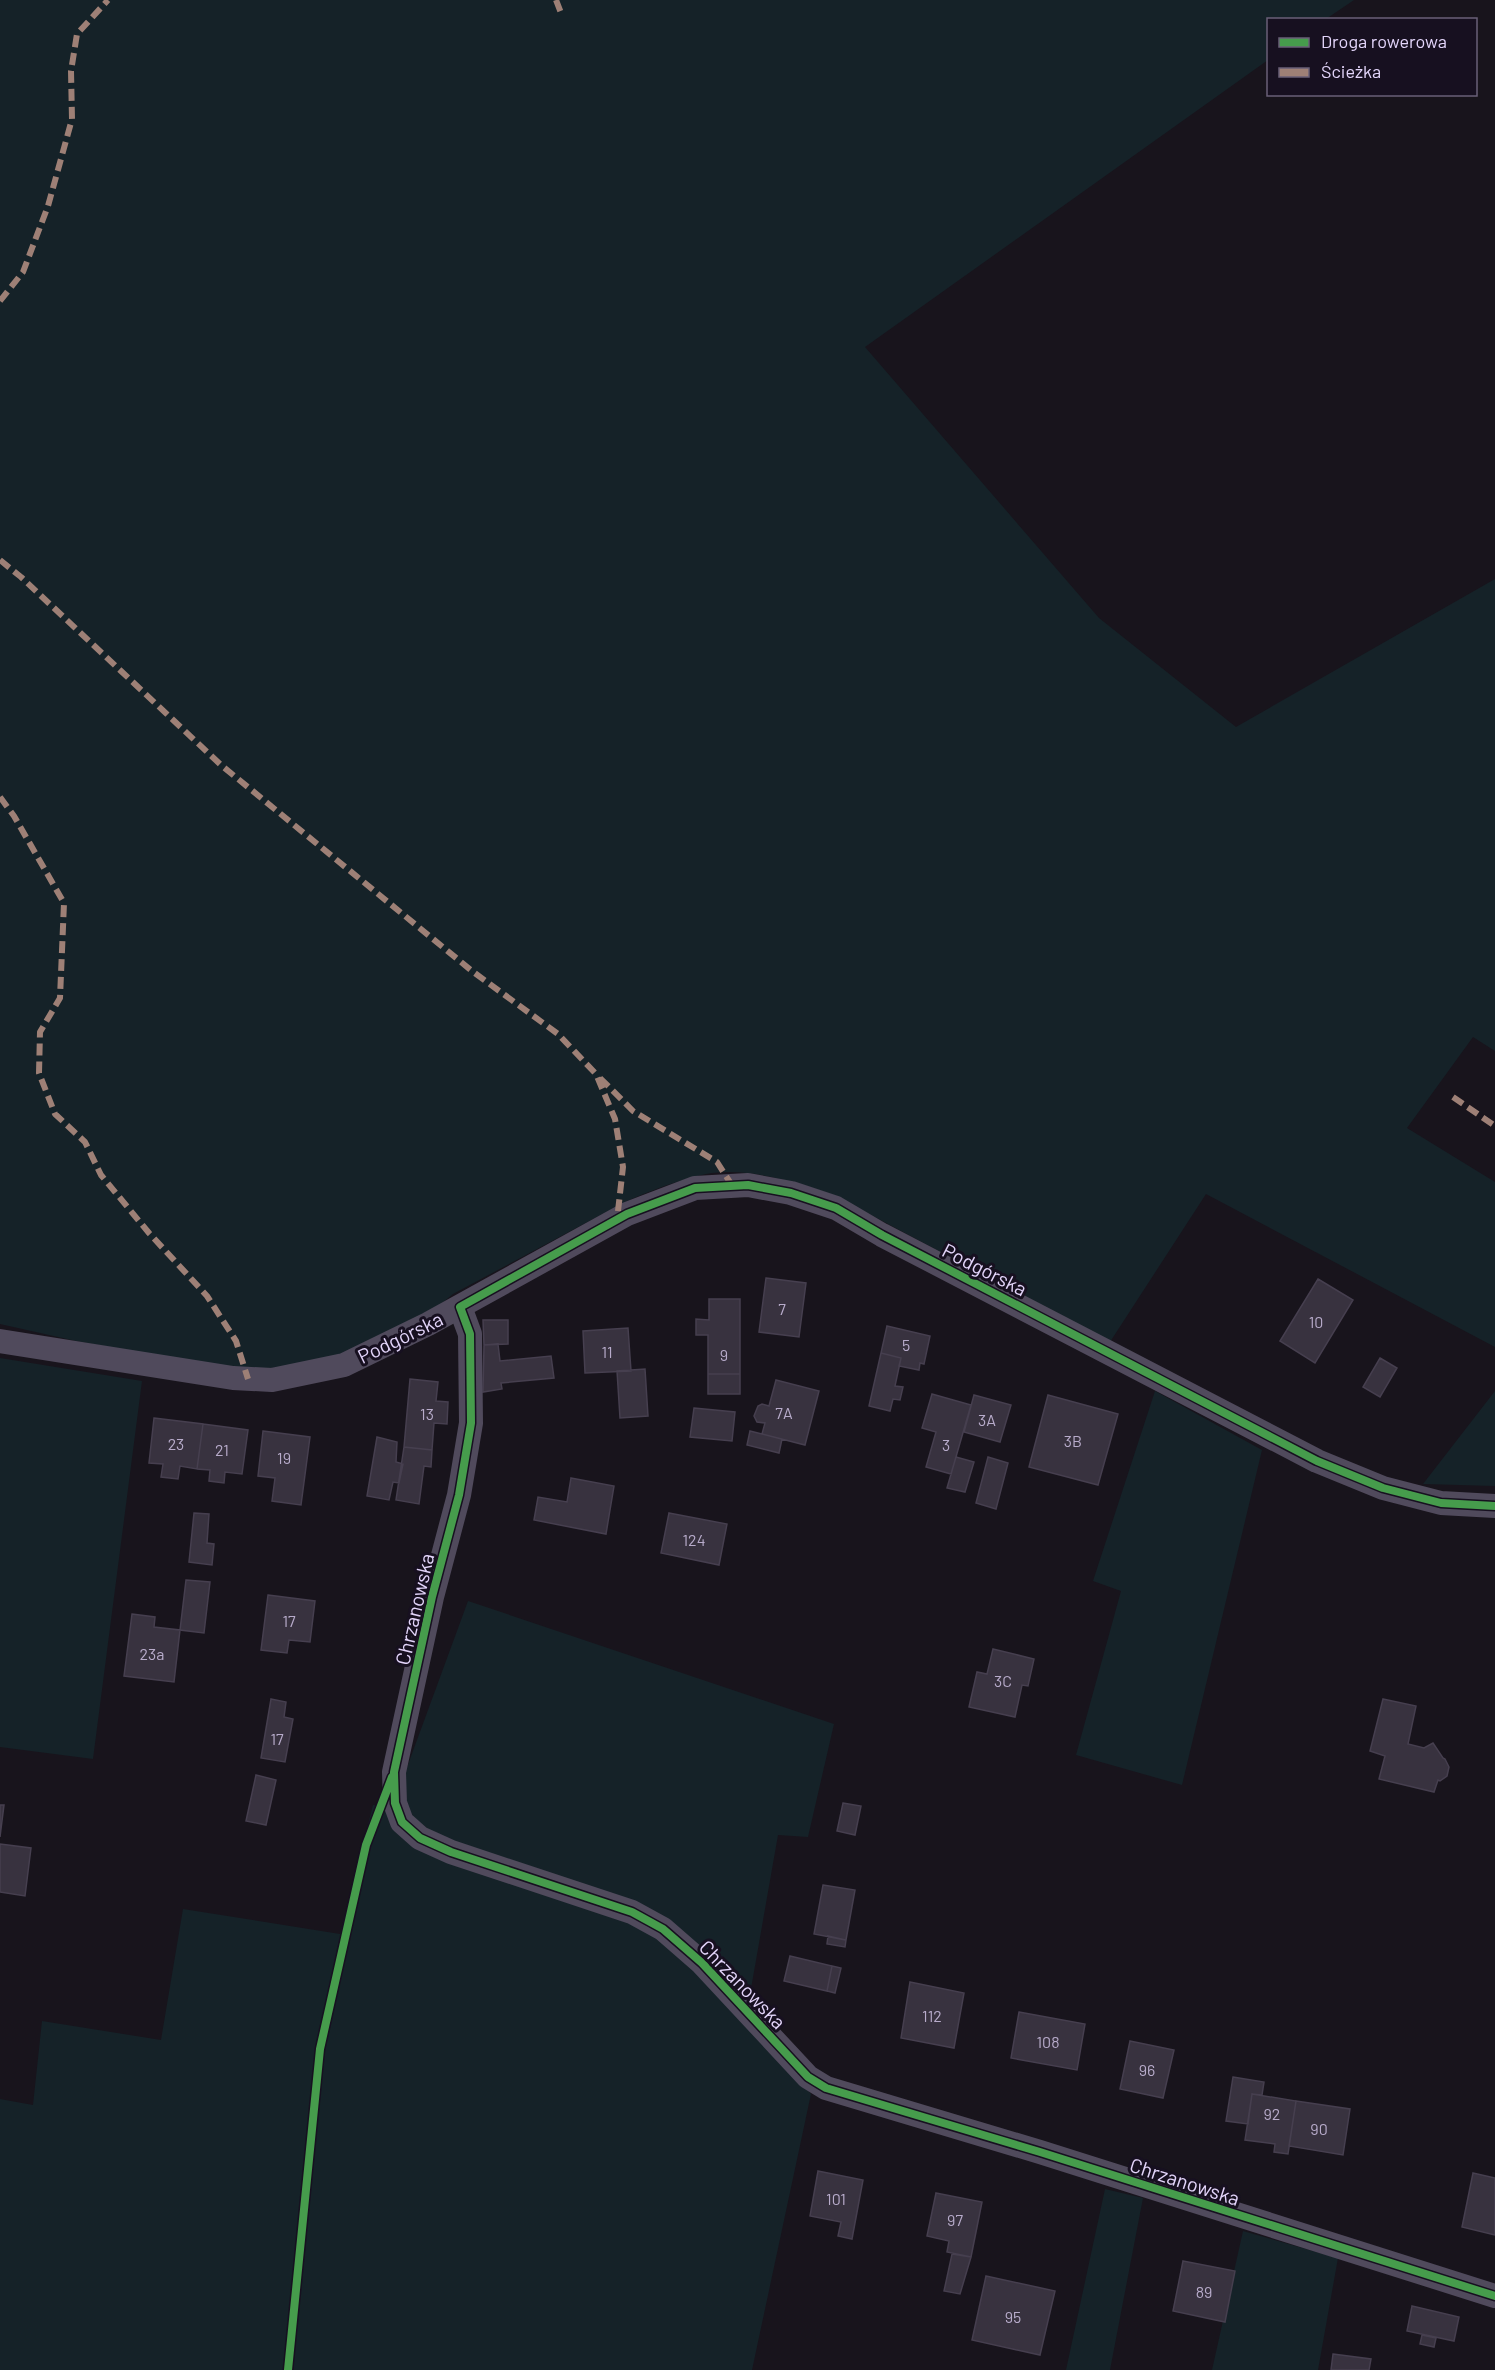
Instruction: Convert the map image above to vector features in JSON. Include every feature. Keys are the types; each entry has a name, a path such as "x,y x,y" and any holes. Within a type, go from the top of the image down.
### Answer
{"street":[{"name":"Podgórska","path":"0,1341 233,1378 272,1380 344,1365 460,1307 627,1214 695,1188 748,1185 791,1193 836,1208 882,1235 1317,1461 1383,1488 1441,1503 1495,1506"},
{"name":"Chrzanowska","path":"460,1307 470,1334 471,1423 459,1495 432,1597 394,1772 395,1803 402,1822 420,1838 451,1852 632,1912 663,1929 702,1964 808,2077 826,2088 1040,2152 1495,2296"}],"shaded area":[{"path":"0,0 1354,0 1327,18 1267,18 1267,61 865,347 1099,618 1236,727 1495,579 1495,1051 1473,1037 1407,1128 1495,1182 1495,1347 1206,1194 1110,1342 841,1199 775,1178 741,1172 695,1176 623,1203 453,1294 424,1318 339,1358 273,1370 233,1369 76,1341 0,1324"},
{"path":"0,1358 142,1381 93,1759 0,1747"},
{"path":"1155,1391 1262,1450 1182,1785 1076,1755 1121,1591 1093,1581"},
{"path":"1495,1391 1495,1486 1423,1484"},
{"path":"468,1601 834,1724 808,1837 778,1835 749,2000 708,1957 452,1843 432,1832 413,1817 405,1800 406,1770"},
{"path":"373,1805 385,1807 396,1831 625,1919 661,1938 707,1981 811,2094 752,2370 0,2370 0,2099 33,2105 42,2021 161,2040 183,1909 340,1934"},
{"path":"1105,2189 1143,2198 1110,2370 1066,2370"},
{"path":"1243,2231 1338,2258 1318,2370 1212,2370"}],"building":[{"path":"766,1278 806,1283 799,1337 759,1332"},
{"path":"1318,1279 1353,1300 1315,1363 1280,1341"},
{"path":"709,1299 740,1299 740,1374 708,1374 708,1335 696,1335 696,1319 709,1320"},
{"path":"483,1320 508,1320 508,1344 484,1345"},
{"path":"887,1326 930,1336 924,1364 920,1363 919,1370 899,1366 901,1358 881,1353"},
{"path":"628,1328 631,1371 585,1373 583,1331"},
{"path":"498,1344 500,1361 551,1356 554,1378 501,1383 502,1389 483,1392 484,1345"},
{"path":"881,1353 901,1358 895,1386 903,1387 900,1400 893,1399 890,1411 869,1406"},
{"path":"1380,1358 1397,1368 1380,1397 1363,1387"},
{"path":"645,1369 648,1416 620,1418 617,1371"},
{"path":"708,1374 740,1374 740,1394 708,1394"},
{"path":"410,1379 438,1382 436,1401 448,1402 447,1424 434,1423 432,1450 404,1447"},
{"path":"776,1380 819,1391 805,1445 762,1434 765,1423 757,1422 754,1416 758,1406 762,1404 769,1406"},
{"path":"932,1394 971,1405 951,1474 926,1467 936,1432 922,1428"},
{"path":"974,1395 1011,1405 1000,1442 964,1432"},
{"path":"1048,1395 1118,1414 1098,1485 1029,1467"},
{"path":"694,1408 735,1412 732,1441 690,1437"},
{"path":"154,1418 203,1424 197,1469 180,1466 178,1479 161,1477 163,1464 149,1463"},
{"path":"203,1424 248,1430 242,1474 225,1472 224,1483 209,1481 210,1470 197,1469"},
{"path":"263,1431 310,1437 301,1505 272,1501 275,1478 258,1476"},
{"path":"750,1431 782,1439 779,1453 747,1445"},
{"path":"377,1437 397,1442 396,1462 403,1464 399,1483 393,1482 389,1500 367,1496"},
{"path":"404,1447 432,1450 431,1467 424,1466 419,1504 396,1500"},
{"path":"956,1457 974,1462 965,1492 947,1488"},
{"path":"988,1457 1008,1463 996,1509 976,1503"},
{"path":"571,1478 614,1486 606,1534 534,1520 538,1497 567,1502"},
{"path":"194,1513 209,1514 207,1543 214,1544 212,1565 189,1562"},
{"path":"669,1513 727,1524 719,1565 661,1553"},
{"path":"186,1580 210,1582 204,1633 180,1630"},
{"path":"268,1595 315,1601 310,1642 289,1640 287,1653 261,1650"},
{"path":"132,1614 155,1617 154,1627 180,1630 174,1682 124,1676"},
{"path":"993,1649 1034,1659 1028,1686 1022,1685 1015,1717 969,1707 977,1672 987,1674"},
{"path":"271,1699 286,1702 284,1717 293,1719 285,1762 261,1758"},
{"path":"1383,1699 1416,1706 1408,1744 1424,1748 1433,1743 1449,1767 1447,1776 1438,1780 1434,1792 1379,1779 1385,1756 1370,1751"},
{"path":"256,1775 276,1780 266,1825 246,1821"},
{"path":"843,1803 861,1806 855,1835 837,1831"},
{"path":"0,1805 4,1805 0,1837"},
{"path":"0,1844 31,1848 25,1896 0,1892"},
{"path":"823,1885 855,1890 846,1940 814,1934"},
{"path":"828,1936 846,1940 845,1947 827,1944"},
{"path":"790,1956 832,1966 827,1991 784,1981"},
{"path":"832,1966 841,1968 835,1993 827,1991"},
{"path":"910,1982 964,1993 954,2048 901,2038"},
{"path":"1019,2012 1085,2024 1077,2070 1011,2058"},
{"path":"1130,2041 1174,2050 1163,2098 1120,2089"},
{"path":"1233,2077 1264,2082 1262,2095 1252,2094 1248,2124 1226,2121"},
{"path":"1252,2094 1296,2101 1288,2154 1274,2152 1275,2144 1245,2140"},
{"path":"1296,2101 1350,2109 1343,2155 1289,2146"},
{"path":"818,2171 863,2180 852,2239 838,2236 841,2222 810,2216"},
{"path":"1473,2173 1495,2178 1495,2235 1462,2227"},
{"path":"936,2193 982,2202 971,2257 947,2252 949,2241 927,2236"},
{"path":"952,2254 971,2257 960,2294 944,2291"},
{"path":"1183,2261 1235,2271 1225,2322 1173,2311"},
{"path":"986,2276 1055,2291 1040,2355 972,2340"},
{"path":"1412,2306 1459,2317 1454,2341 1407,2331"},
{"path":"1422,2335 1436,2338 1434,2347 1420,2344"},
{"path":"1333,2354 1371,2359 1369,2370 1331,2370"}],"marked path":[{"path":"0,301 23,272 48,206 72,119 71,71 77,34 108,0"},
{"path":"556,0 561,13"},
{"path":"0,560 21,577 221,765 472,971 558,1034 596,1074 615,1119 623,1167 617,1220"},
{"path":"0,797 14,816 64,903 60,998 40,1032 39,1073 55,1114 85,1142 101,1175 149,1233 207,1296 236,1341 248,1379"},
{"path":"600,1078 633,1111 717,1162 733,1187"},
{"path":"1453,1097 1495,1126"}],"cycle path":[{"path":"1495,1506 1441,1503 1383,1488 1317,1461 882,1235 836,1208 791,1193 748,1185 695,1188 627,1214 460,1307 470,1334 471,1423 459,1495 432,1597 394,1772 395,1803 402,1822 420,1838 451,1852 632,1912 663,1929 702,1963 808,2077 826,2088 1040,2152 1495,2296"},
{"path":"288,2370 320,2049 366,1845 392,1777"}]}
